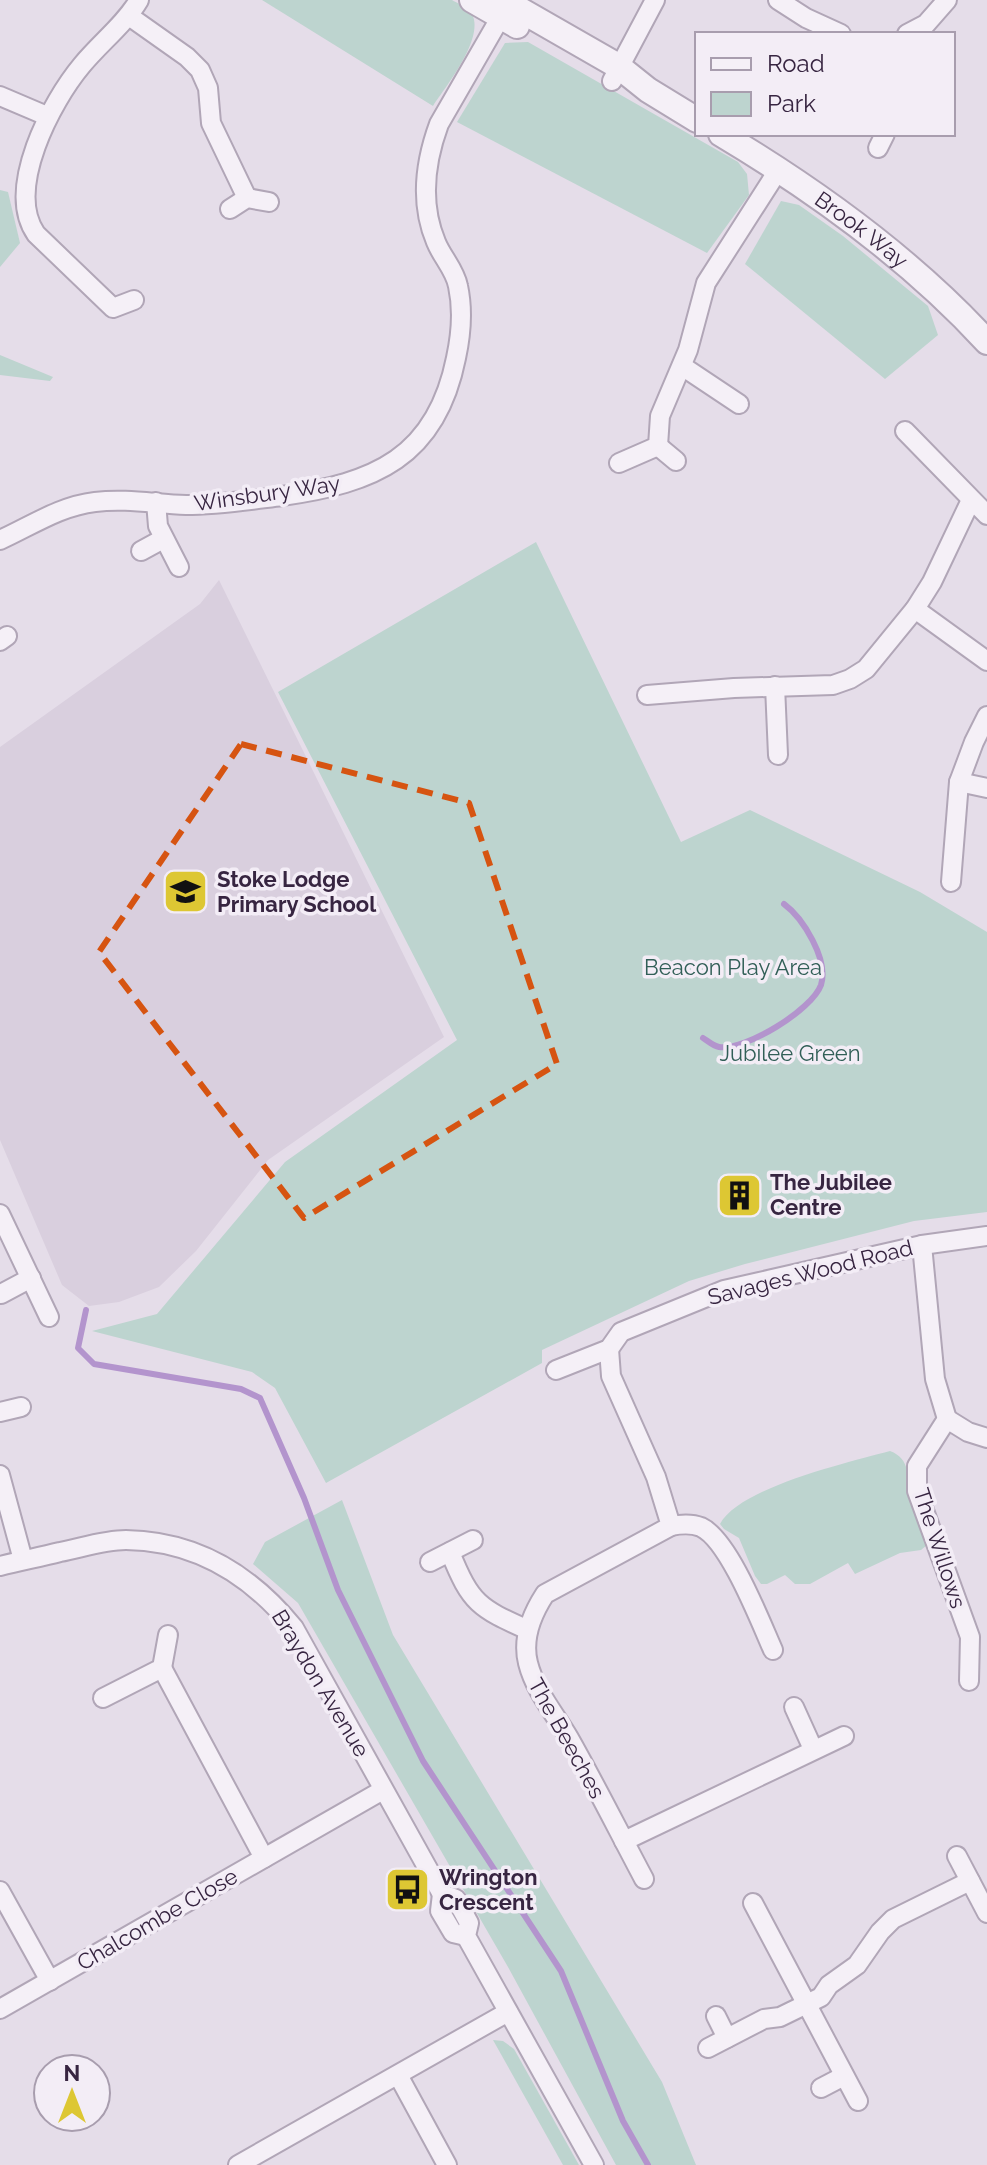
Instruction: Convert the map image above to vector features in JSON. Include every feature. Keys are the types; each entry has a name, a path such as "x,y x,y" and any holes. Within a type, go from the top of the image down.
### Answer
{"street":[{"path":"472,0 504,7 695,119"},
{"path":"615,73 655,0"},
{"path":"778,0 837,32"},
{"path":"911,32 926,24 947,0"},
{"name":"Winsbury Way","path":"0,540 57,512 93,502 225,503 322,490 375,473 407,452 429,428 450,380 461,322 458,284 436,243 427,210 429,155 439,124 504,7"},
{"path":"134,300 111,317 36,234 25,207 24,188 47,116 81,66 134,8 200,70 208,88 211,123 247,198"},
{"path":"0,96 47,116"},
{"name":"Brook Way","path":"724,136 779,169 857,224 987,342"},
{"path":"658,446 660,416 682,366 706,283 779,169"},
{"path":"230,209 247,198 269,202"},
{"path":"682,366 739,404"},
{"path":"905,431 987,515"},
{"path":"658,446 676,461"},
{"path":"619,463 658,446"},
{"path":"647,695 833,685 850,679 866,669 915,609 932,582 971,500"},
{"path":"156,502 158,526 179,567"},
{"path":"141,551 163,539"},
{"path":"915,609 987,661"},
{"path":"775,686 778,755"},
{"path":"951,882 959,782 987,716"},
{"path":"959,782 987,788"},
{"path":"0,1214 49,1317"},
{"name":"Savages Wood Road","path":"556,1370 609,1349 621,1332 724,1290 922,1245 987,1236"},
{"path":"922,1245 935,1379 947,1419 968,1432 987,1438"},
{"path":"1,1294 31,1278"},
{"path":"609,1349 611,1376 656,1477 671,1526 699,1526 719,1541 773,1650"},
{"path":"0,1412 21,1407"},
{"name":"The Willows","path":"947,1419 917,1466 917,1491 979,1636 969,1681"},
{"path":"0,1475 23,1560"},
{"name":"The Beeches","path":"644,1879 568,1737 535,1684 527,1661 528,1630 535,1609 545,1594 671,1526"},
{"name":"Braydon Avenue","path":"0,1566 125,1540 177,1546 241,1575 272,1601 294,1628 442,1894 456,1899 469,1923 466,1936 594,2165"},
{"path":"430,1562 473,1540"},
{"path":"450,1552 467,1590 488,1612 528,1630"},
{"path":"168,1635 162,1668 264,1858"},
{"path":"103,1698 162,1668"},
{"path":"794,1707 813,1749"},
{"path":"624,1841 844,1736"},
{"name":"Chalcombe Close","path":"0,2009 383,1790"},
{"path":"957,1856 987,1913"},
{"path":"708,2048 764,2019 780,2017 821,1997 829,1985 857,1965 893,1919 970,1881"},
{"path":"0,1891 50,1981"},
{"path":"753,1903 858,2101"},
{"path":"238,2165 508,2012"},
{"path":"716,2016 727,2038"},
{"path":"398,2075 447,2165"},
{"path":"821,2088 844,2076"}],"highlighted area":[{"path":"241,744 469,803 557,1064 304,1218 99,952"}],"shaded area":[{"name":"Stoke Lodge Primary School","path":"219,580 444,1037 268,1160 196,1251 159,1287 119,1302 89,1306 62,1285 0,1140 0,747 200,604"}],"green space":[{"path":"262,0 452,0 469,10 474,20 474,31 464,59 433,106"},
{"path":"528,42 738,162 747,174 749,195 707,253 457,122 505,43"},
{"path":"0,190 8,192 20,243 0,267"},
{"path":"781,201 799,205 843,236 928,306 938,335 885,379 745,264"},
{"path":"0,355 53,377 50,381 0,375"},
{"name":"Jubilee Green","path":"536,542 681,842 750,810 920,892 987,932 987,1212 914,1221 689,1281 542,1350 542,1363 326,1483 275,1388 252,1372 92,1331 157,1314 285,1162 457,1040 278,692"},
{"path":"890,1451 905,1464 913,1508 927,1545 921,1550 900,1553 855,1574 848,1563 810,1584 795,1584 785,1575 761,1584 739,1538 720,1524 731,1511 749,1499 798,1478"},
{"path":"342,1500 393,1635 662,2082 696,2165 616,2165 508,1967 298,1603 253,1564 265,1542"},
{"path":"493,2040 503,2041 514,2049 579,2165 563,2165"}],"waterway":[{"path":"703,1038 719,1047 745,1043 792,1017 815,995 822,975 818,952 799,919 784,904"},
{"path":"86,1310 78,1348 94,1364 241,1389 260,1398 304,1498 338,1590 423,1761 561,1971 623,2121 648,2165"}],"place":[{"name":"Stoke Lodge Primary School","path":"186,892"},
{"name":"The Jubilee Centre","path":"739,1195"},
{"name":"Wrington Crescent","path":"408,1890"}],"park label":[{"name":"Beacon Play Area","path":"733,967"}]}
